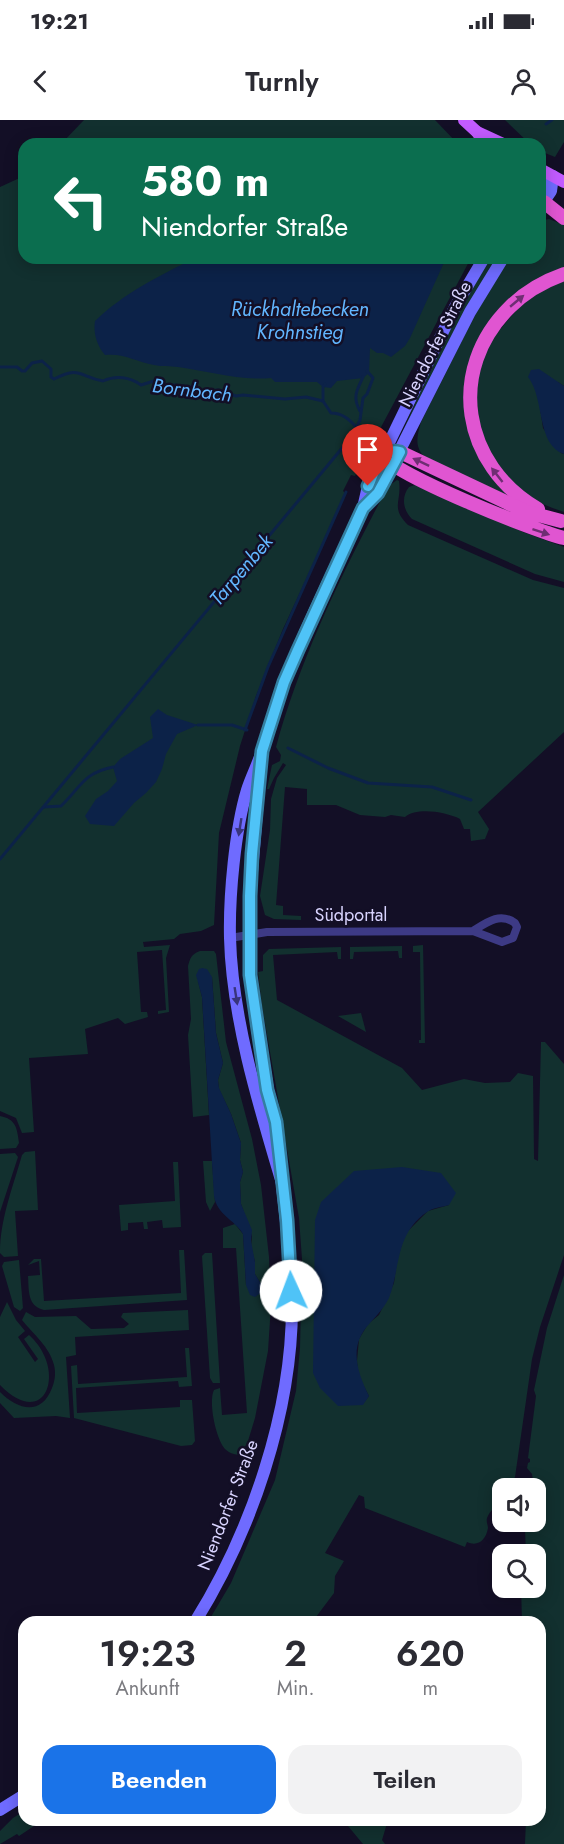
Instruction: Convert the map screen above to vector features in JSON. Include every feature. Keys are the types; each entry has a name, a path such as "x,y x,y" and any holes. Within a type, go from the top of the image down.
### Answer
{"highway":[{"path":"546,205 564,218"},
{"path":"563,521 529,504 512,492 497,476 485,457 472,421 471,396 474,371 481,348 497,322 523,296 564,273"},
{"path":"563,521 527,512 400,452 391,451 382,455 392,466 520,524 564,538"}],"main road":[{"path":"464,120 481,138"},
{"path":"477,132 490,138"},
{"path":"546,197 559,179"},
{"name":"Niendorfer Straße","path":"282,1183 245,1042 233,974 230,938 235,857 241,816 247,790 289,671 363,508 368,486 455,307 480,264"},
{"name":"Niendorfer Straße","path":"363,508 378,493 470,312 499,264"},
{"name":"Niendorfer Straße","path":"198,1616 220,1578 252,1502 269,1452 284,1388 290,1348 292,1308 290,1249 276,1122 267,1090 250,975 251,864 262,751"},
{"path":"0,1810 18,1800"}],"street":[{"name":"Südportal","path":"230,938 267,932 473,930 502,942 513,938 517,927 515,923 504,917 496,918 473,930"}],"green space":[{"path":"84,120 435,120 452,138 67,138"},
{"path":"505,120 564,120 564,142 555,157 546,153 546,138 524,138"},
{"path":"18,179 18,264 468,264 355,476 351,475 343,491 346,494 283,629 256,696 240,746 219,833 214,925 201,931 180,934 174,939 143,942 144,947 170,945 166,958 169,1012 158,1014 158,1011 166,1010 162,950 137,952 141,1012 147,1012 148,1017 125,1024 118,1018 85,1029 88,1054 29,1058 34,1132 22,1133 16,1118 0,1111 0,187"},
{"path":"546,220 564,225 564,268 544,276 471,362 484,466 507,493 506,495 425,457 419,449 418,437 421,422 476,313 505,264 546,264"},
{"path":"486,264 494,264 398,441 449,329"},
{"path":"564,279 564,386 558,382 534,384 538,394 543,428 564,454 564,512 530,497 512,484 500,470 483,436 476,399 477,380 492,339 524,304"},
{"path":"397,480 400,488 398,509 408,525 533,580 564,588 564,732 478,812 489,829 485,839 471,841 470,829 464,829 460,819 447,814 424,811 405,817 360,815 336,805 307,805 307,789 285,787 276,905 283,906 283,915 301,916 301,920 274,919 265,915 260,896 270,830 271,799 277,778 286,765 283,763 267,789 272,765 280,761 281,755 276,747 297,682 323,618 384,494"},
{"path":"418,484 523,532 564,547 564,582 535,574 412,519 405,508 404,499 409,487"},
{"path":"423,945 425,1043 419,1043 421,1040 420,952 413,952 413,946"},
{"path":"402,946 402,958 399,958 398,951 354,952 353,959 350,959 350,947"},
{"path":"341,947 341,959 338,959 337,952 273,955 277,1000 402,1068 422,1090 464,1079 485,1083 510,1082 518,1073 533,1076 534,1159 538,1161 541,1042 545,1042 564,1064 564,1255 532,1359 515,1477 492,1478 492,1510 487,1518 487,1532 478,1543 467,1542 465,1547 365,1508 364,1497 359,1495 325,1553 344,1561 335,1576 334,1593 317,1616 212,1616 231,1583 275,1480 296,1391 300,1348 302,1259 299,1218 262,1006 258,972 263,971 263,955 269,949","holes":["321,1202 449,1205 428,1211 405,1234 397,1260 394,1283 379,1315 368,1324 359,1339 358,1375 369,1396 362,1405"]},
{"path":"200,951 214,951 216,954 226,1042 252,1139 261,1185 269,1257 271,1305 268,1351 255,1418 248,1441 241,1454 238,1455 225,1449 222,1444 212,1411 214,1390 220,1388 222,1415 247,1413 236,1248 223,1248 223,1228 235,1224 243,1234 246,1285 261,1284 255,1274 252,1236 241,1204 240,1182 243,1172 240,1160 241,1143 219,1089 218,1080 223,1063 216,1033 212,977 198,981 202,997 209,1115 193,1117 188,1035 191,1019 188,966 193,955"},
{"path":"361,1013 366,1032 338,1016"},
{"path":"0,1116 9,1119 15,1125 19,1143 16,1148 0,1149"},
{"path":"35,1151 38,1210 15,1211 18,1256 4,1257 0,1253 1,1240 11,1191 22,1155 25,1152"},
{"path":"15,1153 18,1157 0,1212 0,1154"},
{"path":"203,1161 212,1161 215,1202 210,1211 206,1202"},
{"path":"173,1162 178,1162 181,1227 163,1228 162,1220 147,1222 148,1229 144,1229 143,1222 128,1223 128,1230 121,1231 119,1205 175,1201"},
{"path":"179,1250 184,1250 187,1300 44,1310 34,1305 30,1297 28,1276 40,1275 39,1261 28,1265 34,1259 41,1259 44,1301 181,1293"},
{"path":"205,1253 212,1253 220,1383 213,1383 210,1378 202,1256"},
{"path":"19,1260 23,1308 20,1311 14,1307 2,1266 4,1262"},
{"path":"564,1275 564,1844 525,1844 526,1826 546,1826 546,1616 522,1616 521,1598 546,1598 546,1544 526,1544 525,1532 546,1532 546,1478 533,1478 527,1468 530,1462 528,1458 536,1396 534,1390 547,1328"},
{"path":"7,1302 16,1320 25,1331 18,1337 35,1362 38,1359 24,1339 29,1335 41,1349 47,1364 49,1379 46,1391 40,1399 29,1402 16,1398 0,1385 0,1317"},
{"path":"188,1310 189,1330 75,1337 76,1355 66,1357 70,1418 56,1416 14,1418 0,1403 0,1392 21,1406 35,1406 47,1397 54,1383 55,1371 52,1358 45,1346 22,1320 26,1312 35,1317 76,1316 91,1329 124,1328 129,1324 121,1317 123,1313"},
{"path":"185,1348 189,1348 192,1386 179,1387 178,1381 76,1388 77,1413 180,1407 180,1400 192,1400 195,1441 192,1445 181,1446 74,1418 71,1366 77,1365 78,1384 187,1377"},
{"path":"18,1815 18,1826 34,1826 19,1836 17,1834 0,1844 0,1831"},
{"path":"348,1826 386,1826 382,1840 385,1844 363,1844"}],"water":[{"name":"Rückhaltebecken Krohnstieg","path":"183,264 443,264 405,346 391,357 377,353 370,348 369,373 363,378 337,381 331,388 323,387 317,382 275,382 271,378 236,377 178,367 157,366 119,355 105,355 96,339 95,321 155,278"},
{"path":"539,369 564,386 564,454 555,449 549,441 537,397 528,377 531,370"},
{"path":"158,709 167,715 198,725 177,734 166,754 156,782 114,826 90,824 85,816 96,799 117,781 113,767 120,759 153,738 150,717"},
{"path":"202,968 207,969 212,977 216,1033 223,1063 218,1080 219,1088 241,1143 240,1160 243,1172 240,1182 241,1204 252,1230 255,1274 261,1284 262,1292 255,1297 250,1295 246,1285 243,1234 222,1212 214,1196 202,997 196,975"},
{"path":"402,1167 441,1173 456,1193 449,1205 429,1211 409,1230 400,1251 389,1298 363,1332 359,1341 358,1368 369,1396 363,1405 338,1406 320,1388 313,1373 315,1220 321,1202 354,1171"}],"waterway":[{"name":"Tarpenbek","path":"546,124 552,120"},
{"name":"Bornbach","path":"0,367 17,367 25,371 32,363 42,361 51,369 51,377 54,379 75,372 103,381 123,378 141,385 154,381 164,387 174,385 191,387 202,392 218,390 236,396 285,399 306,397 323,401 325,384"},
{"name":"Tarpenbek","path":"0,859 353,435 360,420 363,398 373,378 367,371"},
{"path":"360,411 356,398 363,377"},
{"path":"323,401 331,413 345,417 356,427"},
{"path":"245,730 268,667 346,492"},
{"path":"198,725 232,725 247,730"},
{"path":"288,748 328,768 368,783 432,787 471,800"},
{"path":"44,807 61,806 89,777 113,767"}],"route":[{"path":"291,1291 287,1220 276,1122 267,1090 250,975 252,854 262,751 284,682 363,508 378,493 400,452 391,451 382,455 368,486"}]}
